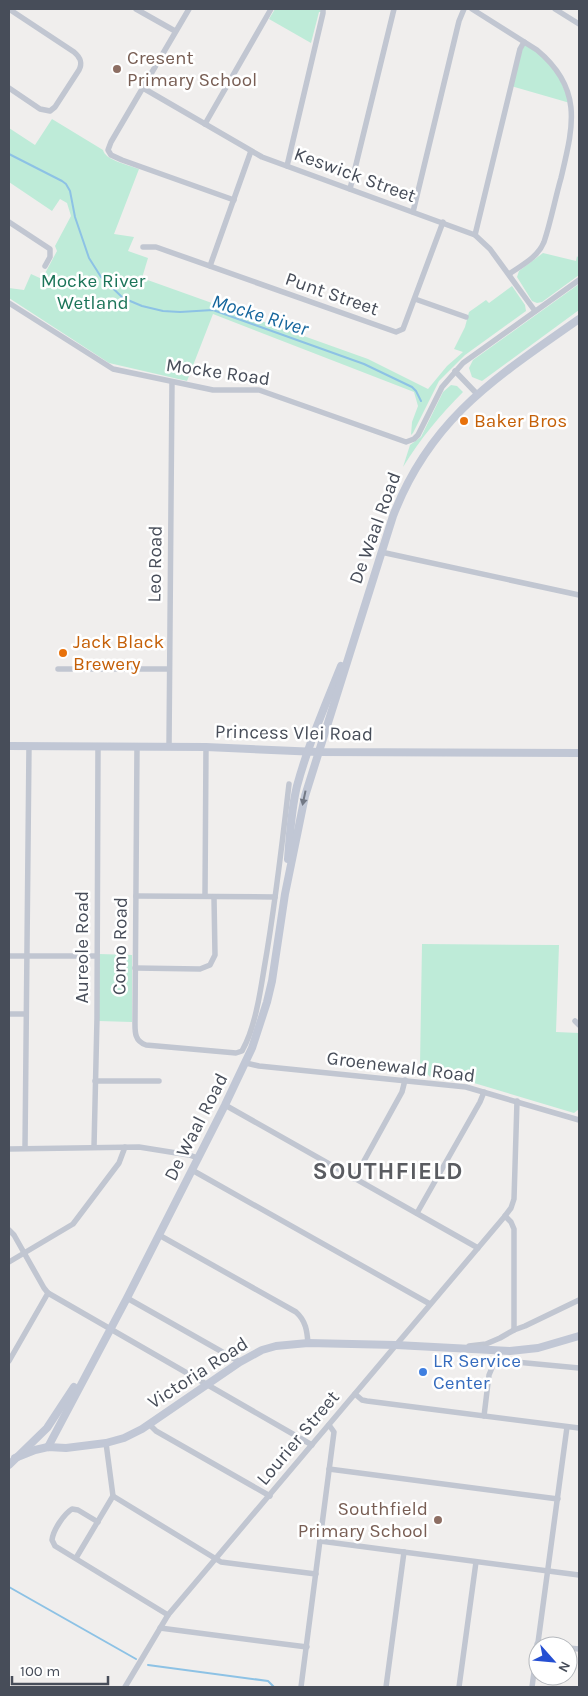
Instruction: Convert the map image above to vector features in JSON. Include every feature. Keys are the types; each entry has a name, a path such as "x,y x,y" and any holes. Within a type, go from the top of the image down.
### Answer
{"main road":[{"name":"De Waal Road","path":"285,894 293,807 308,751 352,642 397,505 416,467 444,427 477,394 579,319"},
{"name":"De Waal Road","path":"48,1447 160,1235 246,1063 267,1002 285,894 305,796 351,652 352,642"},
{"name":"Princess Vlei Road","path":"9,746 206,747 318,752 579,753"},
{"name":"Victoria Road","path":"12,1462 35,1450 48,1447 66,1448 106,1443 124,1438 149,1424 240,1362 262,1350 276,1346 308,1343 464,1347 498,1351 523,1350 547,1346 579,1336"},
{"name":"De Waal Road","path":"12,1462 44,1431 94,1359"},
{"path":"44,1431 48,1447"}],"street":[{"path":"9,9 74,52 80,58 81,63 80,70 55,107 50,111 40,109 9,88"},
{"path":"136,9 175,32"},
{"path":"189,9 111,142 109,152 122,160 234,200"},
{"path":"205,124 272,9"},
{"path":"287,166 323,9"},
{"path":"350,189 394,9"},
{"path":"413,212 459,21 464,9"},
{"path":"472,9 547,58 560,75 568,93 572,121 569,142 541,250 509,274"},
{"path":"555,9 579,24"},
{"path":"475,235 520,50 524,42"},
{"name":"Keswick Street","path":"143,88 251,151 475,235 490,248 535,311"},
{"path":"210,266 251,151"},
{"path":"9,222 50,249 50,257 45,266"},
{"name":"Punt Street","path":"143,247 156,247 396,332 403,329 442,222"},
{"name":"Mocke Road","path":"9,302 106,366 172,382 221,391 259,390 406,442 418,435 442,387 455,371 469,358 579,280"},
{"path":"415,299 466,317"},
{"path":"455,371 477,394"},
{"name":"Leo Road","path":"169,747 172,382"},
{"path":"381,552 579,595"},
{"path":"58,669 169,669"},
{"path":"25,1148 28,746"},
{"name":"Aureole Road","path":"94,1147 98,746"},
{"name":"Como Road","path":"137,746 135,1033 138,1041 142,1044 242,1052 249,1035 259,998 275,897"},
{"path":"205,896 206,747"},
{"path":"136,896 275,897 289,784"},
{"path":"135,968 200,968 210,965 215,956 214,896"},
{"path":"9,956 96,956"},
{"path":"9,1014 26,1014"},
{"name":"Groenewald Road","path":"246,1063 259,1066 466,1087 579,1120"},
{"path":"96,1080 159,1081"},
{"path":"354,1179 402,1092 405,1080"},
{"path":"417,1213 484,1092"},
{"name":"Lourier Street","path":"125,1687 168,1615 505,1216 514,1199 517,1101"},
{"path":"225,1106 478,1248"},
{"path":"9,1148 125,1147 189,1155 198,1158"},
{"path":"9,1262 74,1224 119,1163 125,1147"},
{"path":"192,1170 430,1304"},
{"path":"505,1216 511,1222 514,1229 514,1330"},
{"path":"9,1230 14,1235 48,1293 312,1445"},
{"path":"160,1235 296,1312 306,1325 308,1343"},
{"path":"9,1361 48,1293"},
{"path":"127,1298 240,1362"},
{"name":"Victoria Road","path":"464,1347 486,1344 579,1300"},
{"path":"484,1416 489,1375 494,1363 505,1361 579,1368"},
{"path":"355,1394 362,1400 367,1401 579,1428"},
{"path":"149,1424 156,1431 270,1496"},
{"path":"301,1687 334,1431 329,1425"},
{"path":"538,1636 567,1427"},
{"path":"76,1558 113,1496 106,1443"},
{"path":"329,1469 558,1498"},
{"path":"113,1496 216,1559 226,1563 316,1574"},
{"path":"98,1522 78,1510 72,1509 67,1512 53,1534 52,1540 55,1546 168,1615"},
{"path":"320,1541 579,1574"},
{"path":"386,1687 404,1552"},
{"path":"459,1687 476,1562"},
{"path":"160,1628 307,1648"}],"green space":[{"path":"275,9 320,9 321,12 319,12 311,43 269,19"},
{"path":"524,42 554,66 570,103 511,86"},
{"name":"Mocke River Wetland","path":"52,119 103,150 108,157 139,169 114,234 134,237 128,251 148,258 142,278 368,359 428,389 447,366 463,352 454,349 465,327 469,312 486,300 489,303 512,286 525,305 526,311 465,355 439,381 411,435 412,422 418,406 414,392 213,314 187,381 109,363 9,298 9,288 24,290 31,274 42,279 57,251 55,246 71,216 67,203 60,199 52,211 9,182 9,128 35,145"},
{"path":"543,253 576,261 577,256 579,259 579,275 542,302 537,303 532,301 517,277 519,271"},
{"path":"579,284 579,310 482,381 472,377 469,368 473,360"},
{"path":"451,385 457,386 463,392 446,409 403,467 410,445 421,437 443,392"},
{"path":"422,944 559,945 556,1032 579,1033 579,1109 574,1113 474,1083 431,1078 420,1066"},
{"path":"99,954 132,955 132,1022 99,1021"}],"waterway":[{"name":"Mocke River","path":"9,154 66,184 70,191 75,217 89,258 101,277 123,298 142,306 163,311 213,310 364,364 412,387 421,401"},
{"path":"9,1587 136,1659"},
{"path":"148,1665 268,1681 274,1687"}],"place":[{"name":"Cresent Primary School","path":"117,69"},
{"name":"Baker Bros","path":"464,421"},
{"name":"Jack Black Brewery","path":"63,653"},
{"name":"LR Service Center","path":"423,1372"},
{"name":"Southfield Primary School","path":"438,1520"}],"district":[{"name":"SOUTHFIELD","path":"388,1171"}]}
